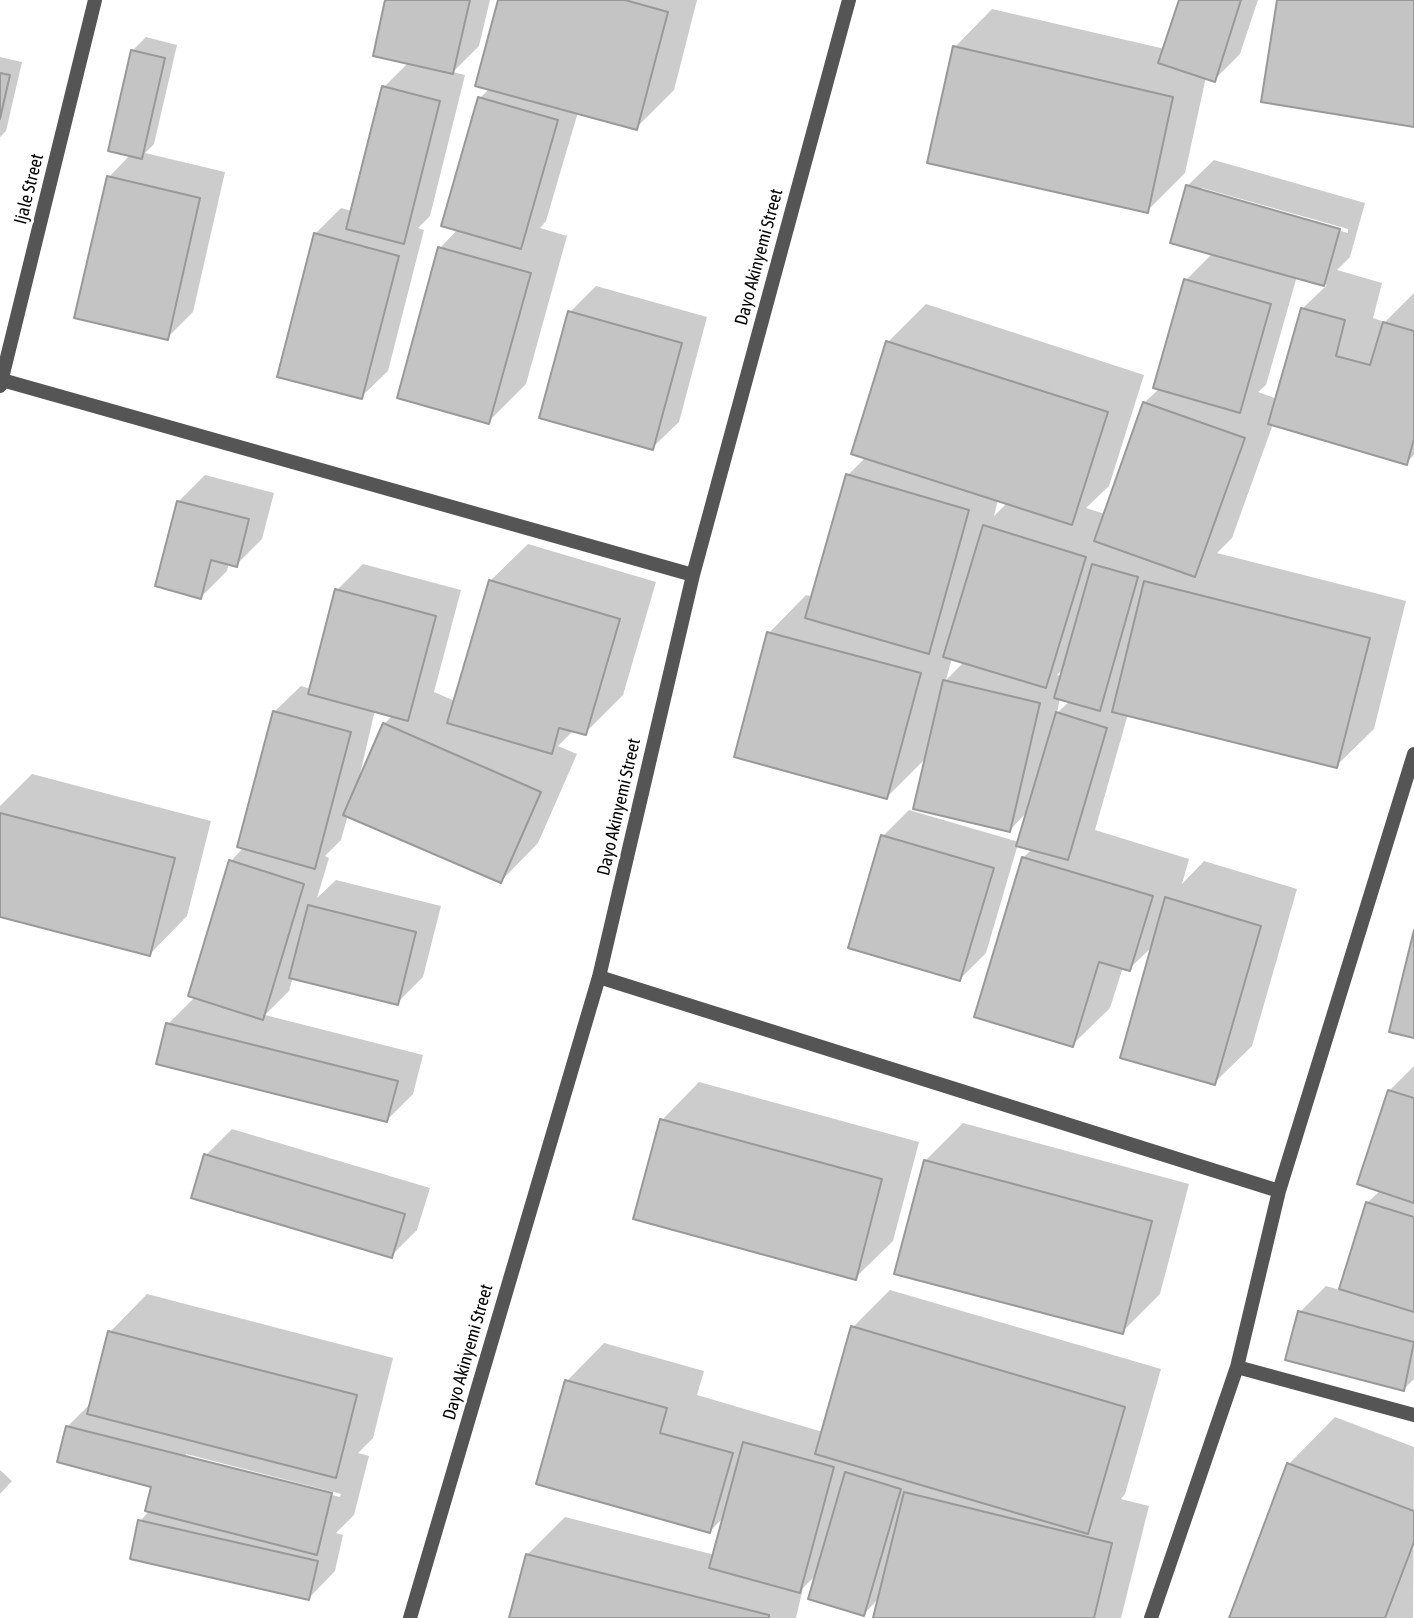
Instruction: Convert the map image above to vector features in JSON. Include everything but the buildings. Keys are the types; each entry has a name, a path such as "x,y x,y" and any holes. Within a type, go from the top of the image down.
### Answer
{"street":[{"name":"Ijale Street","path":"1,384 95,0"},
{"name":"Dayo Akinyemi Street","path":"410,1618 599,977 693,575 849,0"},
{"path":"1,384 693,575"},
{"path":"1151,1618 1237,1367 1279,1191 1414,754"},
{"path":"599,977 1279,1191"},
{"path":"1237,1367 1414,1415"}]}
